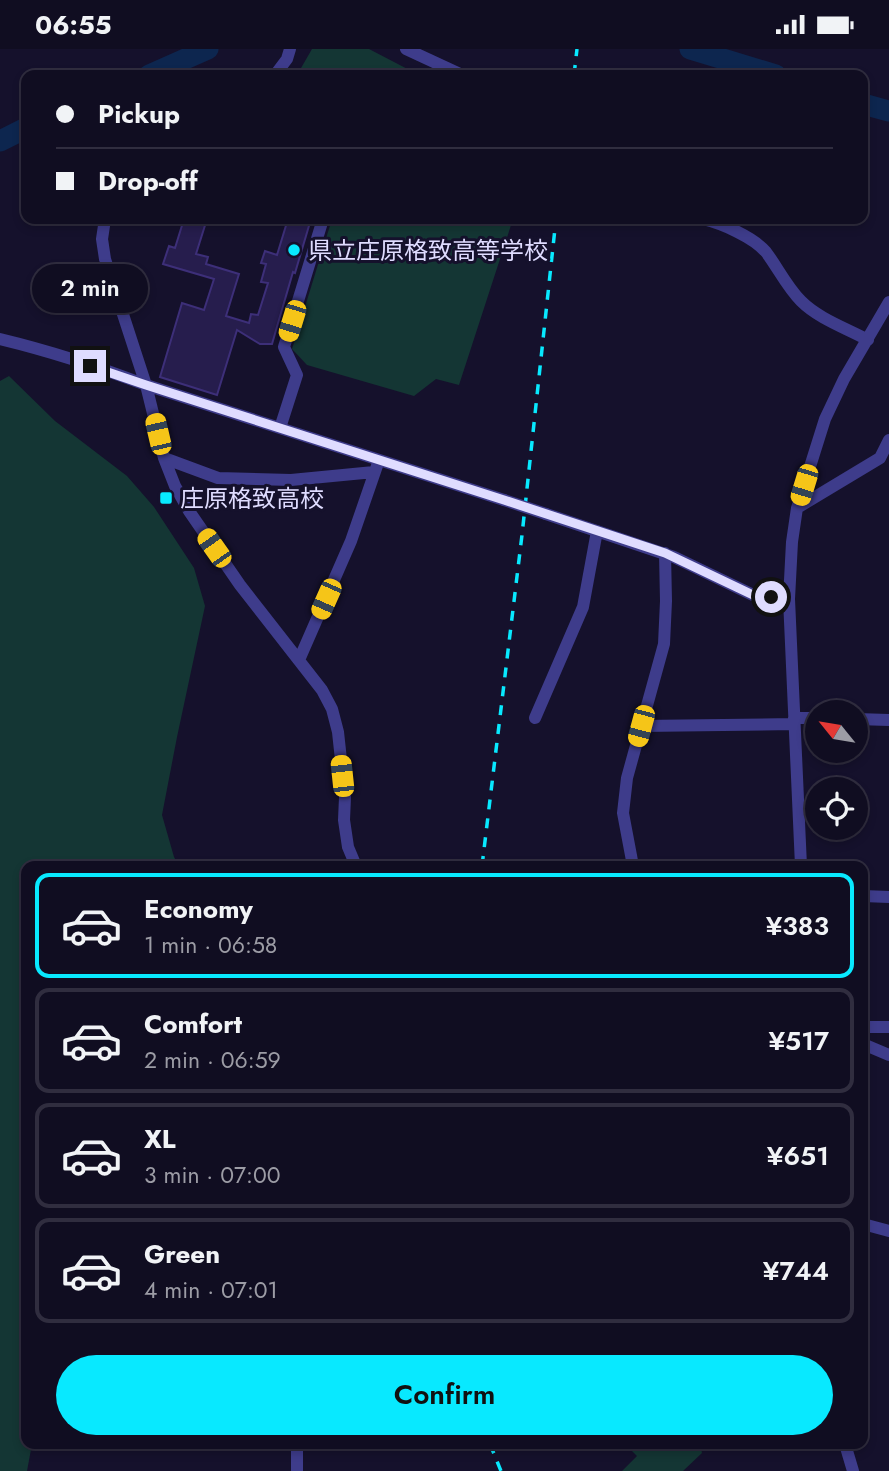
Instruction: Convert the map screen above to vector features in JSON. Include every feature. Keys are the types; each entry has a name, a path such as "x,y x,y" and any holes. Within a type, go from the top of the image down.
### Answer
{"street":[{"path":"279,70 290,49"},
{"path":"406,49 450,70"},
{"path":"104,224 102,239 104,259 146,385 164,458 175,486 240,585 322,690 332,709 338,732 345,797 344,820 348,847 354,861"},
{"path":"280,428 297,375 284,347 321,224"},
{"path":"721,224 764,250 800,300 813,312 868,339"},
{"path":"801,861 789,600 797,508 825,419 844,379 889,302"},
{"path":"0,339 113,372 280,428 377,466 504,500 665,553 753,595 789,600"},
{"path":"797,508 885,461 889,440"},
{"path":"164,458 218,478 291,479 377,466"},
{"path":"299,660 351,541 377,466"},
{"path":"535,718 583,607 597,531"},
{"path":"632,861 623,813 627,778 664,644 665,553"},
{"path":"868,719 889,720"},
{"path":"641,726 805,720"},
{"path":"868,896 889,897"},
{"path":"868,1027 889,1027"},
{"path":"868,1046 889,1055"},
{"path":"868,1225 889,1231"},
{"path":"297,1449 297,1471"},
{"path":"846,1449 853,1471"}],"green space":[{"path":"312,49 369,49 409,70 300,70"},
{"path":"330,224 511,224 459,385 436,379 414,396 307,365 292,349"},
{"path":"9,376 55,421 127,476 154,507 194,568 205,606 162,815 176,861 21,861 21,1449 31,1449 27,1471 0,1471 0,381"},
{"path":"630,1449 701,1449 702,1453 683,1471 622,1471 637,1456"}],"building":[{"path":"182,224 205,224 196,254 208,257 206,264 239,274 226,316 249,323 251,314 258,315 268,283 261,282 266,264 261,263 265,251 277,255 286,224 310,224 272,344 260,344 237,330 217,395 160,377 182,303 204,310 214,279 163,264 169,246 175,248"}],"waterway":[{"path":"160,70 208,49"},
{"path":"690,49 759,70"},
{"path":"868,105 889,111"},
{"path":"0,141 21,130"}],"railway":[{"path":"575,70 577,49"},
{"path":"483,861 555,224"},
{"path":"492,1449 501,1471"}],"place":[{"name":"県立庄原格致高等学校","path":"294,250"},
{"name":"庄原格致高校","path":"166,498"}],"route":[{"path":"90,366 665,553 753,595 771,597"}]}
